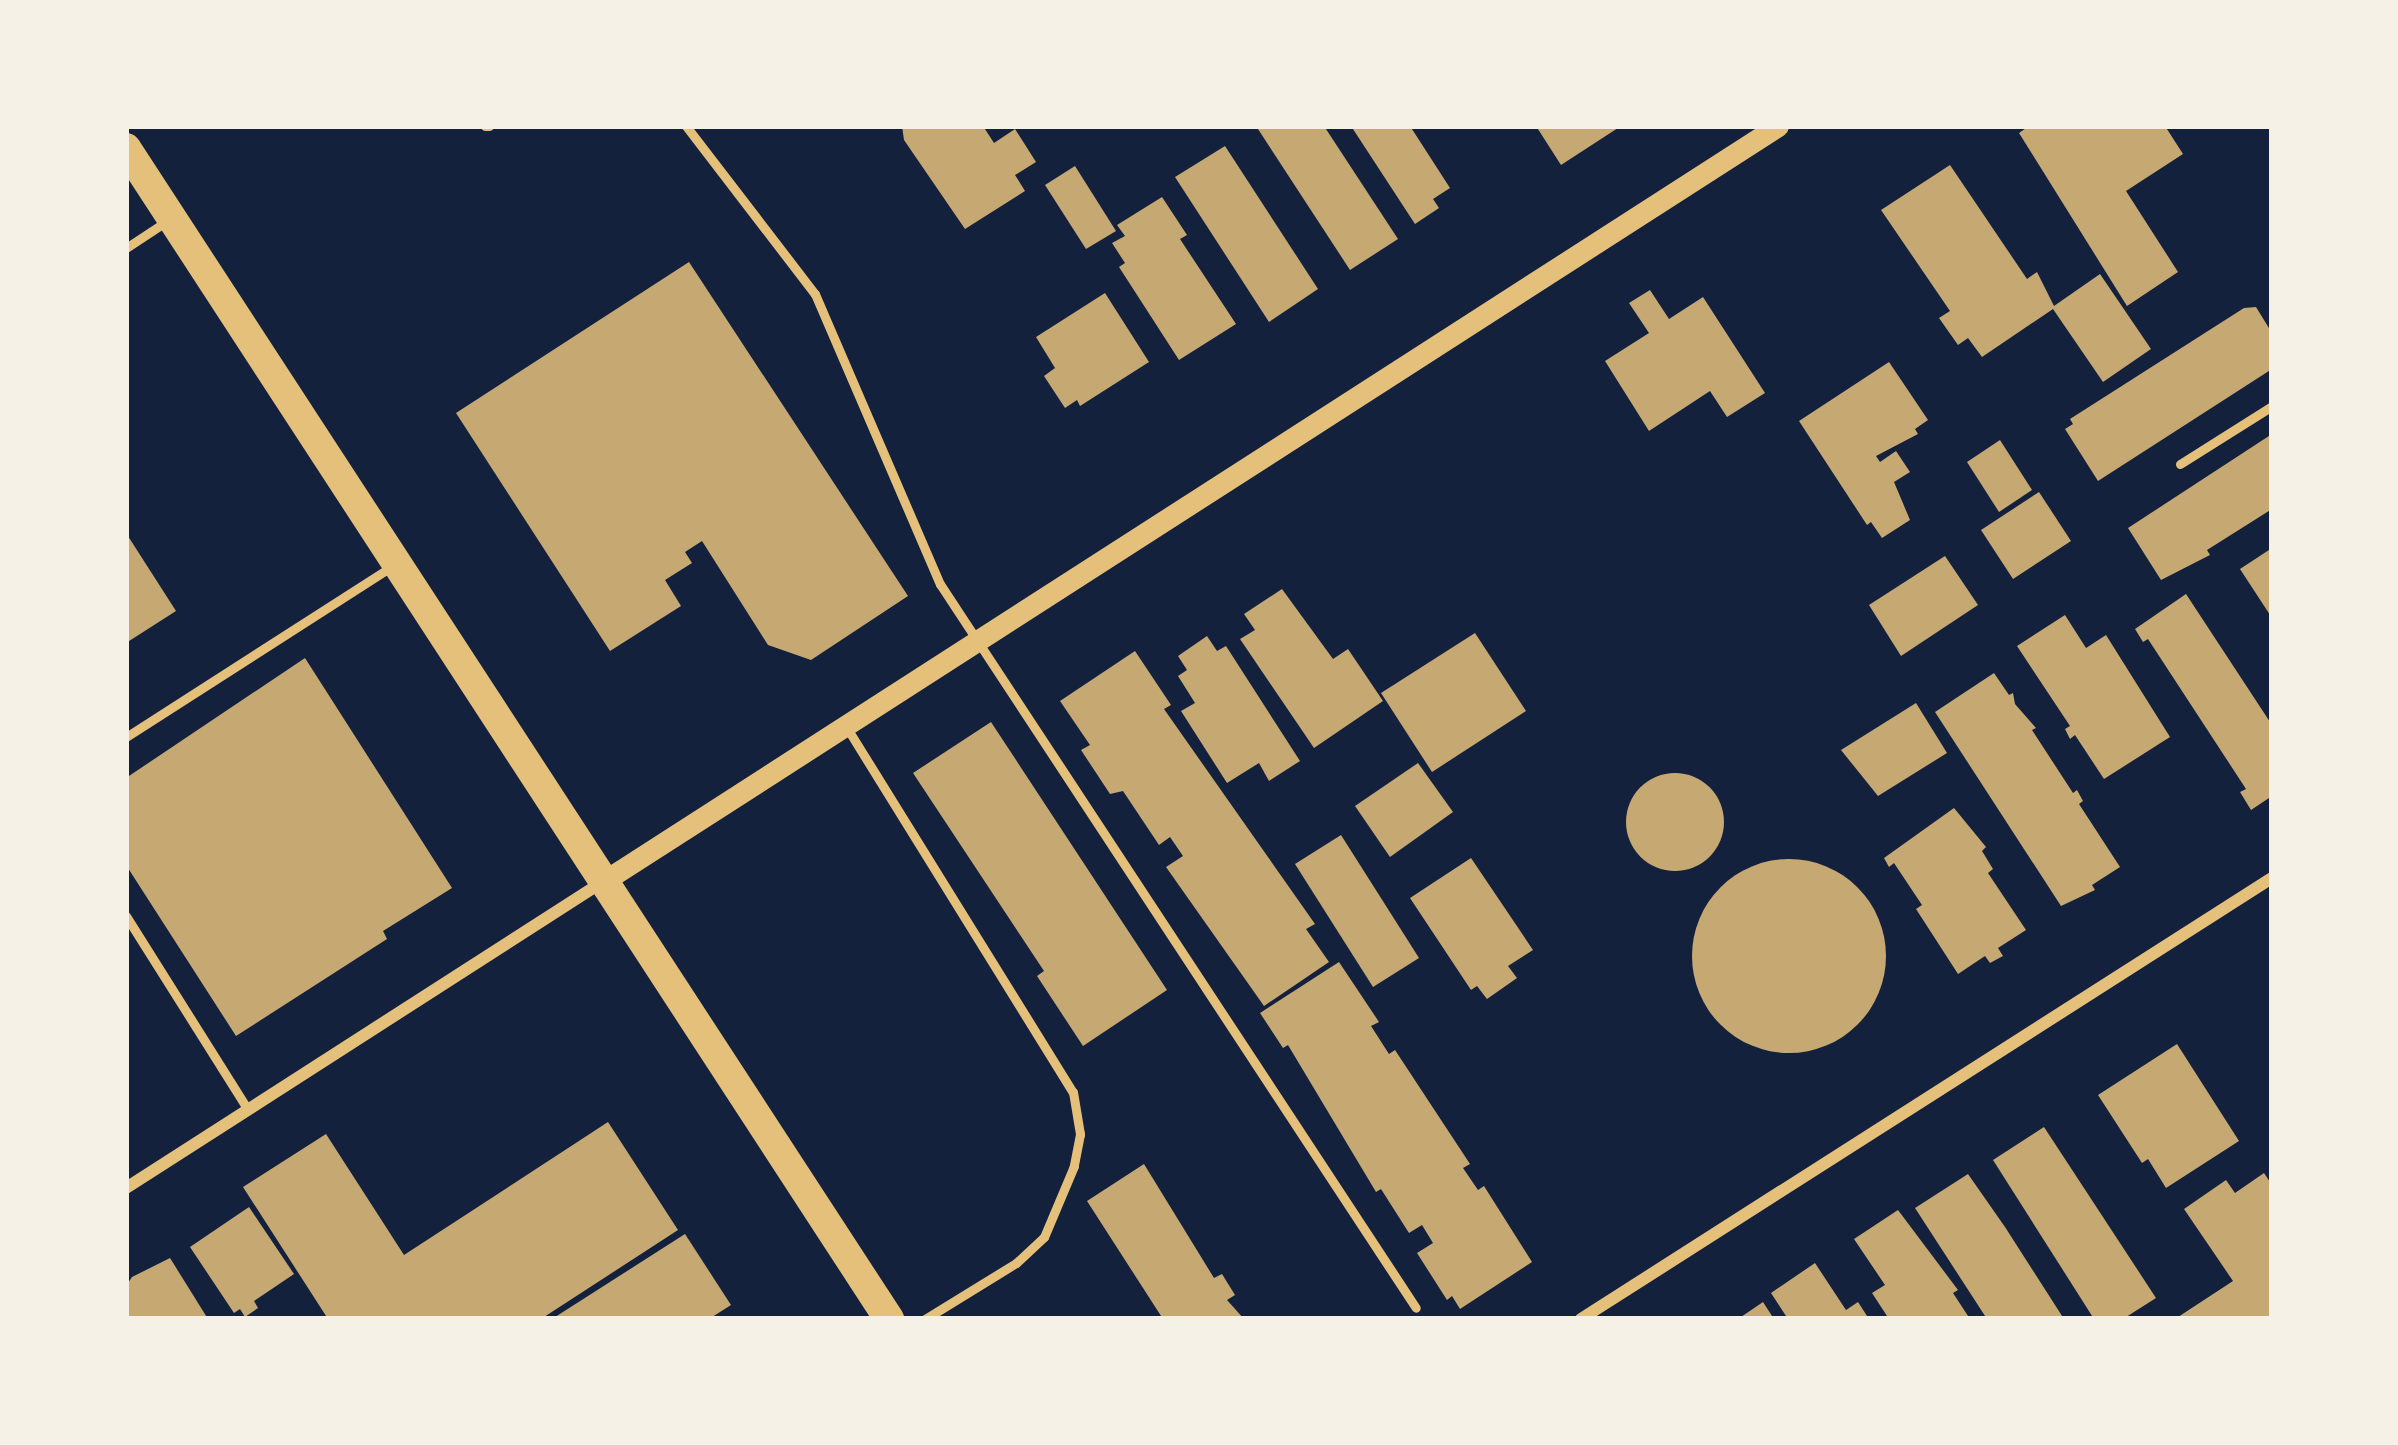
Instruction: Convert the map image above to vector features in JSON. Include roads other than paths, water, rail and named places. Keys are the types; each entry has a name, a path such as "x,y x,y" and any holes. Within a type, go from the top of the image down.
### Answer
{"main road":[{"path":"126,148 889,1319"}],"street":[{"path":"126,1188 1778,126"},
{"path":"1581,1319 2272,878"}],"lane":[{"path":"686,126 815,294 940,584 1416,1308"},
{"path":"126,248 173,217"},
{"path":"2180,464 2272,406"},
{"path":"126,737 398,562"},
{"path":"845,726 1073,1092 1080,1134 1066,1189 1044,1237 1016,1263 925,1319"},
{"path":"126,916 248,1110"}]}
